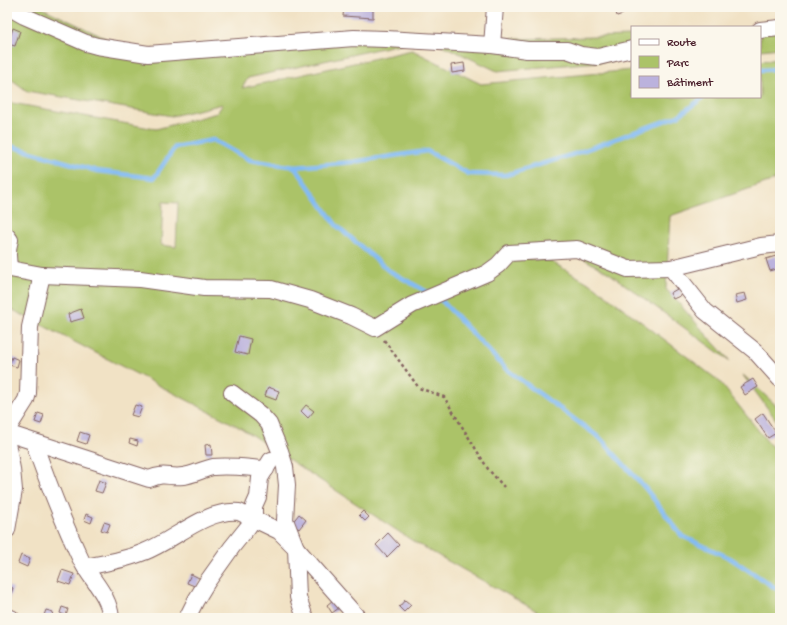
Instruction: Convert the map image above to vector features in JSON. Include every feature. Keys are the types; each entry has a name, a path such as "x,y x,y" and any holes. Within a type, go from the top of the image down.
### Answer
{"street":[{"path":"8,7 24,16 97,46 148,54 349,38 386,38 492,45 527,50 567,50 581,55 594,57 631,49"},
{"path":"492,45 495,7"},
{"path":"761,30 780,28"},
{"path":"7,236 10,240 7,255 9,270 42,275 140,279 204,288 271,289 310,300 351,316 375,328 412,305 487,274 509,253 578,249 628,270 671,268 761,246 780,244"},
{"path":"671,268 705,311 755,351 780,379"},
{"path":"7,430 26,400 28,393 30,327 42,275"},
{"path":"232,393 261,415 269,424 280,451 285,467 287,485 285,520 296,548 298,597 305,618"},
{"path":"7,433 149,479 158,475 166,474 181,476 223,466 266,469"},
{"path":"7,443 10,479 14,490 7,530"},
{"path":"34,443 42,467 72,540 85,567 106,597 111,618"},
{"path":"187,618 207,582 254,518 254,506 258,497 260,478 272,459 280,451"},
{"path":"85,567 118,560 145,552 211,516 232,511 239,512 279,531 358,618"},
{"path":"7,617 11,618"}],"path":[{"path":"375,328 419,388 444,397 488,469 504,488"}],"green space":[{"path":"7,7 40,7 149,59 409,34 519,39 631,36 631,59 497,71 427,38 248,78 242,88 412,50 481,84 631,70 631,98 761,98 761,61 780,59 780,178 670,216 666,289 730,361 609,273 566,249 513,257 550,261 594,286 719,381 770,445 780,452 780,618 549,618 416,543 241,428 7,307 7,100 12,103 156,129 217,113 223,104 172,116 27,91 7,76","holes":["163,202 178,203 176,247 161,245"]},
{"path":"780,24 780,48 761,50 761,30"},
{"path":"742,374 780,409 780,425"}],"building":[{"path":"344,7 373,7 373,18 343,16"},
{"path":"621,7 623,14 617,16 615,9"},
{"path":"13,28 20,31 15,46 8,44"},
{"path":"464,63 465,71 452,73 451,65"},
{"path":"776,256 780,268 770,271 766,259"},
{"path":"679,288 682,295 673,299 670,293"},
{"path":"745,293 747,300 737,303 735,295"},
{"path":"81,309 84,318 70,322 68,314"},
{"path":"239,336 251,339 248,355 235,352"},
{"path":"12,357 19,360 17,367 9,365"},
{"path":"753,379 758,387 745,395 740,387"},
{"path":"268,387 279,391 276,400 265,396"},
{"path":"135,405 142,407 138,417 131,415"},
{"path":"306,405 314,411 308,418 301,411"},
{"path":"38,413 44,415 41,424 35,422"},
{"path":"763,413 776,433 768,438 755,419"},
{"path":"80,432 89,435 86,444 77,441"},
{"path":"130,439 138,441 137,446 129,443"},
{"path":"211,444 212,455 206,455 205,445"},
{"path":"99,480 106,483 102,493 95,491"},
{"path":"363,511 369,517 365,521 359,515"},
{"path":"86,514 93,517 91,523 84,520"},
{"path":"299,514 306,520 299,529 292,523"},
{"path":"104,522 110,524 107,532 101,530"},
{"path":"388,533 399,545 387,557 376,545"},
{"path":"21,555 30,559 27,567 18,563"},
{"path":"62,570 74,574 70,585 58,581"},
{"path":"191,574 201,579 197,587 187,583"},
{"path":"7,586 13,588 8,602 7,601"},
{"path":"333,600 339,608 332,613 327,605"},
{"path":"405,600 411,605 404,612 399,607"},
{"path":"62,607 68,609 66,616 60,613"},
{"path":"46,610 53,612 51,618 43,618"}],"waterway":[{"path":"761,70 780,69"},
{"path":"7,145 97,171 154,178 175,147 213,140 250,160 295,167 352,162 427,151 469,174 506,175 574,154 678,116 703,98"},
{"path":"295,167 336,225 388,270 429,293"},
{"path":"437,298 442,301 506,369 600,438 646,489 682,536 730,558 780,591"}]}
